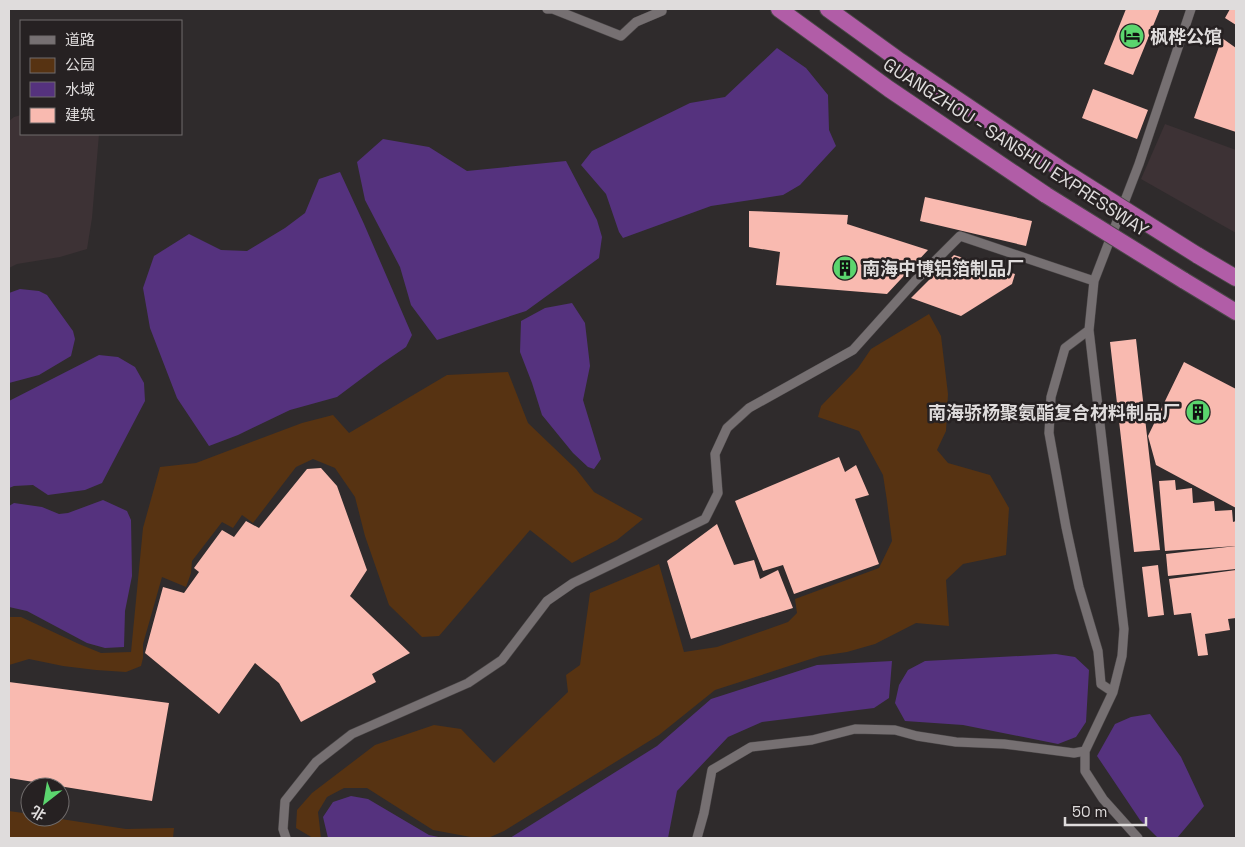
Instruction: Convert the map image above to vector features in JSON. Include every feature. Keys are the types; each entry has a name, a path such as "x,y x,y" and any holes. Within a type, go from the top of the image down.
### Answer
{"highway":[{"path":"775,9 794,20"},
{"name":"GUANGZHOU - SANSHUI EXPRESSWAY","path":"779,9 897,95 1046,195 1236,312"},
{"name":"GUANGZHOU - SANSHUI EXPRESSWAY","path":"828,9 900,61 1059,168 1236,278"}],"street":[{"path":"547,9 553,9 621,36 636,22 662,11"},
{"path":"1138,838 1103,799 1085,771 1085,751 1113,692 1122,656 1124,629 1089,330 1094,281 1137,168 1191,9"},
{"path":"286,838 283,829 285,800 316,762 352,734 468,683 502,660 547,601 573,583 704,519 718,493 715,454 727,428 749,408 853,350 915,281 960,236 1094,281"},
{"path":"1089,330 1065,348 1051,397 1049,433 1079,587 1098,651 1101,684 1113,692"},
{"path":"697,838 712,770 751,747 812,740 855,729 895,730 917,736 956,742 1004,744 1074,753 1085,751"}],"shaded area":[{"path":"20,115 20,135 99,135 92,218 87,249 60,257 17,264 9,268 9,121"},
{"path":"1165,124 1236,150 1236,233 1141,179"}],"green space":[{"path":"929,314 941,336 948,394 946,431 937,450 948,463 990,475 1009,508 1006,555 963,564 946,580 949,626 916,623 875,644 847,652 820,656 715,690 659,735 504,831 488,838 476,838 433,830 367,788 344,788 327,797 318,812 321,838 313,838 296,828 297,810 312,793 375,745 434,725 461,729 494,763 568,692 566,675 580,665 590,593 659,564 684,652 717,647 788,622 797,613 795,599 879,568 892,541 883,475 859,431 818,417 821,406 858,368 871,349"},
{"path":"508,372 528,423 576,469 594,492 643,519 617,540 572,563 530,530 439,636 422,637 389,605 365,536 355,497 335,468 313,459 296,467 253,523 242,515 233,528 222,522 192,561 191,573 186,587 162,577 143,644 141,666 126,672 63,666 29,659 9,665 9,617 21,617 101,653 131,652 143,528 160,467 196,463 302,423 333,415 349,433 447,375"},
{"path":"9,811 20,813 20,827 70,827 70,820 126,829 174,828 173,838 9,838"}],"water":[{"path":"777,48 806,68 828,95 829,130 836,146 800,185 783,195 711,206 623,238 619,232 606,194 581,165 592,151 690,103 725,97"},
{"path":"383,139 429,147 467,171 566,161 597,220 602,237 599,258 526,311 437,340 411,305 400,267 365,200 357,162"},
{"path":"340,172 412,335 406,347 337,397 290,410 238,435 209,446 177,398 150,328 143,288 154,256 189,234 221,250 247,251 285,228 305,213 319,179"},
{"path":"20,289 39,291 47,295 73,331 75,339 71,356 39,375 9,383 9,293"},
{"path":"572,303 585,323 590,366 583,400 601,459 594,469 588,467 573,453 542,415 520,352 521,321 545,308"},
{"path":"99,355 118,357 135,367 144,383 145,401 102,483 85,490 48,495 33,485 9,488 9,401"},
{"path":"103,500 127,511 131,520 132,576 125,611 124,647 105,648 87,643 27,611 9,607 9,506 14,503 42,507 59,514 68,513"},
{"path":"1056,654 1075,657 1089,670 1086,722 1076,737 1058,744 963,725 905,721 895,703 899,685 908,670 925,661"},
{"path":"892,661 889,698 874,708 762,722 728,737 677,791 668,838 510,838 657,746 711,699 817,665"},
{"path":"1150,714 1181,757 1204,806 1177,838 1158,838 1140,820 1097,756 1115,724 1131,717"},
{"path":"351,796 368,799 429,835 443,838 328,838 323,817 333,802"}],"building":[{"name":"枫桦公馆","path":"1126,9 1160,9 1133,75 1104,64"},
{"path":"1230,9 1236,9 1236,25 1225,18"},
{"path":"1222,38 1236,48 1236,132 1194,118"},
{"path":"1093,89 1148,110 1137,139 1082,118"},
{"path":"925,197 1032,221 1026,246 920,221"},
{"name":"南海中博铝箔制品厂","path":"749,211 848,215 847,224 928,250 887,294 776,285 780,252 749,247"},
{"path":"954,255 1015,274 1012,284 961,316 911,298"},
{"path":"1136,339 1160,550 1134,552 1110,342"},
{"name":"南海骄杨聚氨酯复合材料制品厂","path":"1184,362 1236,389 1236,508 1156,465 1148,436"},
{"path":"839,457 845,472 856,465 869,495 855,499 879,564 794,594 783,565 763,571 735,501"},
{"path":"321,468 337,486 367,570 350,596 410,653 372,674 376,682 301,722 279,683 255,663 219,714 145,653 163,587 184,593 199,572 194,568 222,530 234,537 246,521 259,528 307,469"},
{"path":"1175,480 1176,490 1192,488 1193,503 1214,501 1215,511 1232,510 1233,522 1236,521 1236,546 1165,551 1159,481"},
{"path":"717,524 734,565 754,560 760,579 778,570 793,608 691,639 667,561"},
{"path":"1236,546 1236,569 1168,576 1166,554"},
{"path":"1158,565 1164,615 1148,617 1142,567"},
{"path":"1236,570 1236,618 1228,619 1230,630 1205,634 1208,655 1198,656 1191,613 1174,615 1169,579"},
{"path":"9,682 169,703 152,801 70,788 70,777 20,777 20,780 9,778"}],"place":[{"name":"枫桦公馆","path":"1132,36"},
{"name":"南海中博铝箔制品厂","path":"845,268"},
{"name":"南海骄杨聚氨酯复合材料制品厂","path":"1198,412"}]}
